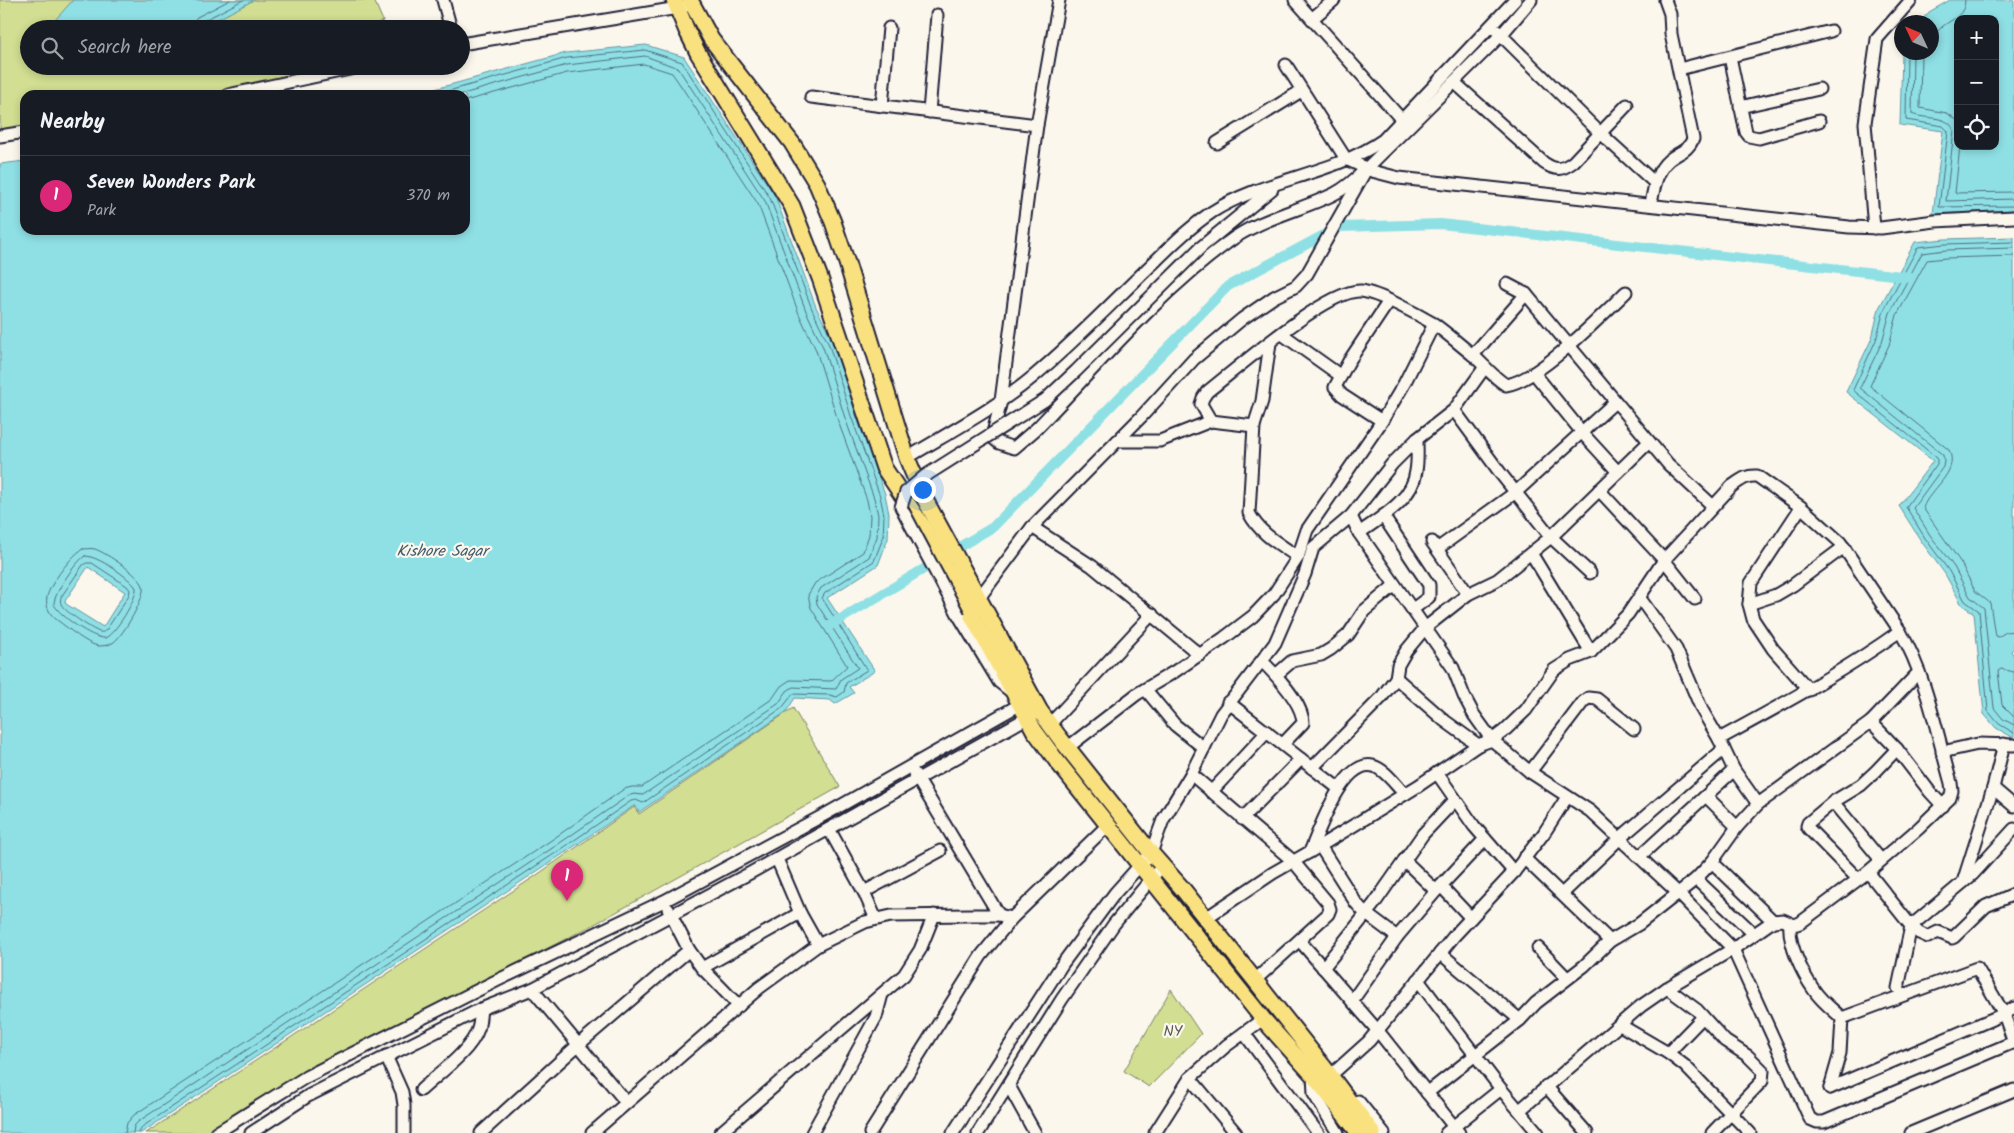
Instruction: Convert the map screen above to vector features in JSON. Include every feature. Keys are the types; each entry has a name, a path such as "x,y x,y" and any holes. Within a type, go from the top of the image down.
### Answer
{"main road":[{"path":"691,3 711,39 792,142 817,184 847,263 907,458 922,494 930,523"},
{"path":"675,4 698,53 792,206 820,278 884,468 930,523 972,595 1056,760 1263,1019 1313,1075 1373,1133"},
{"path":"1027,705 1050,724 1151,854 1206,918 1331,1078 1341,1101 1359,1133"}],"street":[{"path":"443,0 449,20"},
{"path":"1059,0 1036,125 1001,401 992,437 999,443 1014,448 1036,429 1176,284 1228,241 1281,214 1334,194 1352,182 1502,34 1531,0"},
{"path":"1294,0 1313,18 1402,120"},
{"path":"1313,18 1334,0"},
{"path":"907,458 1001,401 1033,377 1184,234 1214,211 1246,196 1346,159 1371,148 1383,140 1515,0"},
{"path":"1651,204 1655,182 1661,168 1684,152 1692,139 1671,34 1670,14 1665,0"},
{"path":"1874,228 1865,123 1877,39 1912,0"},
{"path":"470,42 675,4 691,3"},
{"path":"929,112 936,15"},
{"path":"1491,26 1502,34 1600,133 1655,182"},
{"path":"882,106 889,28"},
{"path":"1679,69 1831,31"},
{"path":"1730,57 1746,132 1754,138 1818,121"},
{"path":"1286,65 1346,159 1366,168 1398,178 1651,204 1849,228 1874,228 1935,221 2014,217"},
{"path":"251,90 322,75"},
{"path":"1454,82 1544,163 1554,169 1563,169 1573,162 1627,105"},
{"path":"1740,107 1819,89"},
{"path":"1217,143 1301,91"},
{"path":"811,97 1036,125"},
{"path":"0,136 20,133"},
{"path":"972,595 1032,527 1194,359 1242,319 1274,297 1296,286 1307,274 1366,168"},
{"path":"1027,705 999,682 959,616 901,507 906,492 925,476 1045,400 1200,248 1277,185"},
{"path":"1507,284 1526,294 1668,464 1713,506"},
{"path":"1211,421 1201,404 1207,392 1282,334 1328,302 1350,292 1362,292 1389,301 1434,324 1473,355 1506,385 1514,384 1534,373 1568,346 1626,292"},
{"path":"1473,355 1526,294"},
{"path":"1382,421 1337,390 1336,384 1389,301"},
{"path":"1067,748 1118,707 1200,655 1253,616 1274,594 1298,557 1307,530 1382,421 1404,384 1434,324"},
{"path":"1282,334 1340,376"},
{"path":"1270,343 1262,401 1254,426 1249,513 1255,525 1267,536 1298,557"},
{"path":"952,1133 1063,963 1115,893 1151,854 1163,820 1191,774 1220,714 1275,643 1305,574 1314,548 1351,516 1392,464 1417,439 1454,410 1485,367"},
{"path":"1534,373 1582,433 1618,472"},
{"path":"1468,594 1435,546 1516,492 1615,402"},
{"path":"1454,410 1552,537 1590,573"},
{"path":"1117,441 1160,441 1211,421 1254,426"},
{"path":"1359,533 1383,516 1404,496 1416,473 1417,439"},
{"path":"1312,768 1381,698 1396,678 1398,664 1406,651 1425,628 1468,594 1497,580 1552,537 1649,442"},
{"path":"1206,918 1273,873 1405,794 1478,745 1492,740 1526,710 1554,670 1570,660 1590,652 1628,614 1664,560 1732,486 1750,475 1757,476 1801,507 1844,547 1908,643 1919,672 1942,752 1952,791 1950,798 1868,872 1800,923 1790,924 1783,920 1773,921 1733,949 1667,988 1641,1006 1520,1110"},
{"path":"1598,490 1664,560 1696,599"},
{"path":"1801,507 1751,583 1749,604 1753,619 1773,649 1809,690"},
{"path":"1351,516 1359,533 1453,668 1467,702 1492,740 1530,772 1590,811 1678,893 1733,949 1810,1119 1826,1127 2014,1043 2009,1011 1977,968 1842,1018"},
{"path":"1383,516 1429,585 1429,596 1413,609"},
{"path":"1032,527 1092,566 1200,655"},
{"path":"1303,542 1314,548"},
{"path":"1749,604 1776,595 1794,585 1844,547"},
{"path":"1531,553 1590,652"},
{"path":"1276,675 1292,661 1320,655 1331,649 1348,635 1364,611 1373,602 1395,585"},
{"path":"1639,597 1676,649 1702,710 1722,744 1734,770 1758,804"},
{"path":"1050,724 1152,614"},
{"path":"1562,894 1722,744 1869,653 1900,631"},
{"path":"1262,661 1276,675 1300,708 1303,717 1303,723 1299,729 1284,744"},
{"path":"1427,1093 1520,1020 1536,1003 1610,941 1639,924 1696,879 1712,862 1737,827 1758,804 1871,722 1919,672"},
{"path":"1396,678 1445,721 1478,745"},
{"path":"1146,690 1175,725 1204,748"},
{"path":"1530,772 1588,698 1597,699 1634,729"},
{"path":"1228,702 1338,788"},
{"path":"216,1133 251,1109 306,1076 496,981 664,901 910,766 1027,705"},
{"path":"251,1133 308,1096 481,1009 532,989 777,859 918,779 1027,705"},
{"path":"1871,722 1943,806"},
{"path":"1211,792 1267,732"},
{"path":"1942,752 1978,744 2009,744 1963,882"},
{"path":"1858,879 1807,826 1808,823 1833,802 1861,784 1896,749"},
{"path":"1242,819 1301,759"},
{"path":"1315,849 1338,788 1358,769 1366,765 1375,766 1405,794"},
{"path":"910,766 998,915"},
{"path":"1639,857 1734,770"},
{"path":"1437,773 1485,839 1514,872"},
{"path":"1191,774 1293,861 1328,903 1330,909 1328,914 1300,941 1254,980"},
{"path":"1993,788 2014,806"},
{"path":"1706,796 1737,827"},
{"path":"1384,1133 1349,1090 1331,1078 1378,1031 1440,953 1514,872 1544,833 1566,797"},
{"path":"1323,968 1423,834 1455,800"},
{"path":"1833,802 1881,860"},
{"path":"870,1133 982,956 1012,918 1108,825"},
{"path":"830,829 864,892 876,919"},
{"path":"1898,988 1912,926 1963,882 2014,830"},
{"path":"1352,1001 1397,937 1438,889 1485,839"},
{"path":"1315,849 1365,913 1397,937"},
{"path":"864,892 940,851"},
{"path":"1524,858 1610,941"},
{"path":"777,859 800,913 818,945"},
{"path":"1404,860 1471,918"},
{"path":"1712,862 1773,921"},
{"path":"978,1133 1062,999 1114,924 1163,866"},
{"path":"1868,872 1912,926 1924,937 1938,932 1952,938 1986,906 2014,894"},
{"path":"1696,879 1754,934"},
{"path":"664,901 689,950 702,968 739,1006"},
{"path":"702,968 800,913"},
{"path":"728,1130 904,975 920,950 934,915"},
{"path":"592,1133 765,983 818,945 848,930 876,919 891,916 998,915 1012,918"},
{"path":"1790,924 1790,941 1813,990 1842,1018"},
{"path":"1300,941 1378,1031 1427,1093 1453,1131 1501,1089"},
{"path":"1538,948 1567,978"},
{"path":"481,1133 578,1045 689,950"},
{"path":"1440,953 1520,1020"},
{"path":"1418,980 1501,1089 1538,1133"},
{"path":"1667,988 1704,1017 1725,1041 1748,1056 1763,1072 1762,1081 1712,1133"},
{"path":"532,989 626,1102"},
{"path":"812,1133 876,1018 882,994"},
{"path":"422,1090 458,1057 473,1039 478,1029 481,1009"},
{"path":"1842,1018 1840,1053 1830,1088 2009,1011"},
{"path":"1668,1053 1704,1017"},
{"path":"1160,1130 1190,1078 1263,1019"},
{"path":"1620,1024 1668,1053 1685,1066 1750,1133"},
{"path":"1244,1033 1318,1133"},
{"path":"386,1056 402,1092 404,1133"},
{"path":"1313,1075 1314,1094 1338,1133"},
{"path":"1190,1078 1236,1133"},
{"path":"1009,1086 1036,1133"},
{"path":"1546,1086 1587,1133"},
{"path":"1911,1133 2014,1090"}],"green space":[{"path":"0,0 374,0 383,20 20,20 20,75 288,75 230,90 20,90 20,127 0,130"},
{"path":"793,708 840,787 593,925 368,1040 314,1065 244,1108 209,1133 146,1133 534,877 634,807 639,814"},
{"name":"NY","path":"1171,989 1201,1034 1149,1087 1124,1071"}],"water":[{"path":"73,0 254,0 216,20 55,20"},
{"path":"1950,0 2014,0 2014,210 1933,214 1943,131 1900,125 1902,60 1939,60 1939,15 1926,15"},
{"name":"Kishore Sagar","path":"646,45 684,57 775,196 816,307 834,343 856,415 885,494 889,514 888,539 878,565 827,598 875,671 849,687 854,693 835,704 830,700 795,698 786,712 639,812 635,805 141,1133 0,1133 0,164 20,162 20,235 470,235 470,90 431,90 566,53","holes":["88,567 125,592 103,627 66,604 65,601"]},
{"path":"2014,237 2014,648 2011,651 2014,656 2014,738 1996,728 1984,714 1974,613 1962,605 1945,574 1899,506 1933,461 1846,392 1872,338 1879,308 1915,242"}],"waterway":[{"path":"949,553 993,527 1228,286 1339,227 1441,224 1910,277"},
{"path":"829,626 937,561"}],"place":[{"name":"Seven Wonders Park","path":"567,901"}]}
